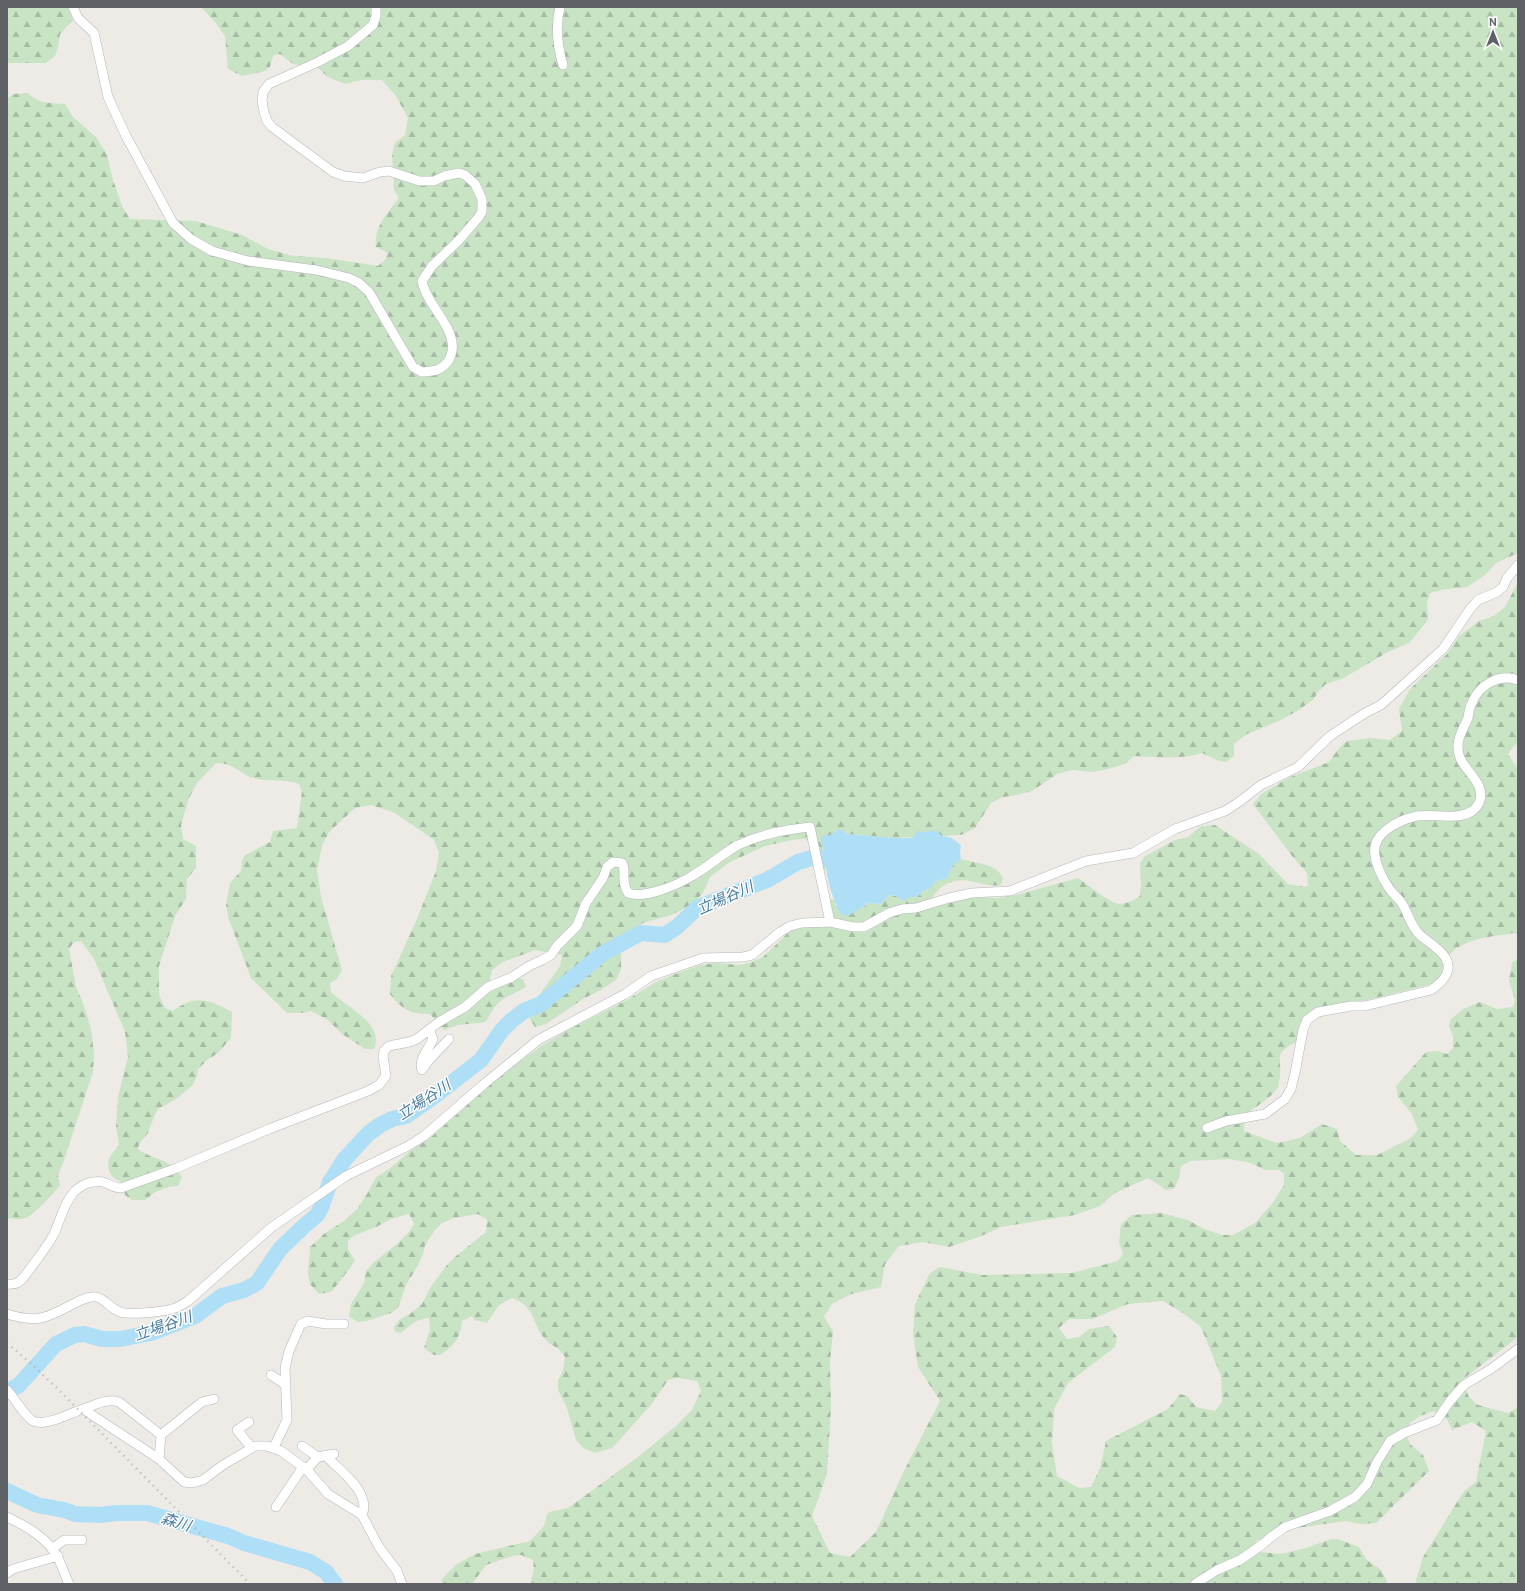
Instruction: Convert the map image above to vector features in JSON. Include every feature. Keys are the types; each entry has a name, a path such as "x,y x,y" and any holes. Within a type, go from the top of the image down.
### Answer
{"street":[{"path":"73,7 78,18 94,33 108,97 126,136 173,223 191,239 212,251 248,261 316,270 349,278 360,283 369,292 413,367 422,372 438,370 448,362 453,351 452,339 446,324 432,306 423,289 422,281 432,266 459,240 482,212 482,199 475,184 465,175 459,173 444,176 434,181 419,181 389,172 380,172 363,178 344,176 333,172 267,121 262,102 263,92 269,84 318,62 348,46 373,25 376,16 376,7"},
{"path":"560,7 558,15 557,44 563,64"},
{"path":"7,1314 32,1319 48,1317 91,1297 98,1297 120,1312 129,1313 165,1310 180,1306 188,1301 272,1227 346,1176 408,1146 424,1136 538,1040 625,994 651,976 703,958 743,957 752,955 780,932 790,926 802,923 830,922 853,927 864,927 883,916 902,909 916,908 972,893 1010,891 1086,861 1134,853 1175,829 1225,810 1239,802 1261,785 1298,766 1330,736 1365,713 1381,705 1443,649 1470,608 1478,600 1498,592 1518,565"},
{"path":"1207,1128 1226,1121 1265,1114 1285,1100 1291,1089 1303,1030 1307,1020 1318,1012 1351,1006 1365,1006 1431,990 1440,984 1446,975 1448,962 1444,956 1418,933 1401,903 1388,888 1375,855 1375,846 1383,831 1407,820 1421,816 1446,817 1466,814 1474,809 1479,802 1481,794 1478,783 1460,758 1457,746 1459,736 1468,718 1471,703 1484,686 1493,680 1502,678 1511,677 1518,680"},
{"path":"7,1284 19,1283 24,1277 54,1234 69,1199 74,1192 86,1184 99,1181 107,1182 115,1188 121,1188 177,1168 268,1129 286,1124 318,1109 368,1091 379,1085 386,1076 383,1056 384,1051 389,1046 409,1042 417,1038 439,1022 465,1007 488,987 512,977 529,966 551,955 557,946 577,926 586,902 603,878 607,867 613,862 622,863 624,867 624,886 628,893 646,893 676,884 693,876 739,845 768,834 810,827 830,922"},
{"path":"427,1032 430,1032 433,1039 423,1056 421,1065 422,1070 429,1060 449,1039"},
{"path":"274,1447 287,1420 286,1360 301,1324 308,1321 326,1324 344,1324"},
{"path":"1195,1584 1217,1570 1240,1560 1264,1544 1285,1527 1330,1511 1355,1497 1367,1484 1377,1462 1390,1441 1404,1433 1437,1420 1450,1401 1464,1385 1491,1369 1518,1349"},
{"path":"271,1375 286,1385"},
{"path":"7,1390 32,1420 47,1422 107,1400 113,1400 119,1402 162,1435"},
{"path":"159,1459 162,1435 202,1402 214,1399"},
{"path":"83,1409 159,1459 184,1482 192,1483 203,1480 223,1465 260,1445 274,1447 281,1450 305,1468 328,1494 362,1515 379,1547 397,1571 402,1584"},
{"path":"249,1422 237,1430 252,1448"},
{"path":"302,1446 326,1455 358,1488 364,1501 364,1510 362,1515"},
{"path":"276,1507 305,1468 326,1455"},
{"path":"7,1517 32,1531 49,1544 55,1553 69,1584"},
{"path":"7,1573 13,1569 55,1553 64,1540 82,1540"}],"green space":[{"path":"7,7 68,7 73,20 60,34 55,56 46,63 7,63"},
{"path":"201,7 1518,7 1518,553 1496,563 1485,575 1467,587 1441,590 1430,593 1427,603 1428,620 1409,643 1388,652 1342,679 1326,684 1313,700 1297,711 1281,720 1247,734 1234,744 1234,756 1226,762 1219,761 1202,753 1185,757 1134,756 1125,764 1104,770 1091,772 1073,770 1057,774 1032,791 1003,797 991,803 975,828 961,835 893,838 847,834 840,829 832,834 825,844 826,866 824,873 806,839 792,840 765,846 730,862 710,877 703,893 690,906 671,915 643,923 627,934 621,954 621,969 616,980 583,999 546,1024 535,1027 530,1019 535,1001 560,966 562,955 535,950 503,962 492,970 490,979 497,985 518,978 523,979 526,987 498,1003 486,1022 458,1025 444,1030 430,1014 417,1013 407,1010 402,1007 390,994 391,976 417,919 436,871 439,853 434,840 395,813 371,805 355,808 329,832 322,846 317,870 321,897 342,970 337,979 330,983 331,992 369,1023 374,1031 376,1040 374,1049 365,1049 342,1034 328,1020 311,1011 303,1013 287,1013 251,978 229,920 226,905 230,883 241,871 244,856 270,842 273,831 297,828 302,791 299,784 293,782 256,779 226,764 216,763 197,783 189,798 181,825 183,839 196,846 196,868 187,879 186,899 175,916 159,966 159,995 165,1008 173,1011 188,1002 202,1000 209,1001 232,1012 231,1038 218,1053 207,1060 198,1069 197,1076 192,1086 176,1099 158,1109 148,1133 139,1144 138,1149 150,1156 166,1162 177,1170 182,1177 178,1186 169,1187 155,1192 145,1200 132,1200 125,1195 121,1182 114,1178 110,1173 108,1167 109,1159 119,1145 116,1126 118,1097 128,1057 125,1032 94,959 81,941 74,942 69,949 76,987 83,1003 91,1029 94,1053 93,1072 58,1175 60,1185 54,1193 30,1216 21,1219 7,1218 7,99 13,94 28,93 40,101 65,104 73,117 97,138 107,155 113,180 123,208 130,219 196,221 242,235 268,249 293,256 326,258 378,266 385,260 388,253 376,247 379,226 399,198 394,190 392,155 395,143 405,135 408,118 396,96 382,80 362,80 345,84 328,77 318,68 293,64 282,55 278,54 273,56 270,67 265,71 242,76 228,69 225,36 215,22"},
{"path":"1518,582 1518,741 1508,754 1518,769 1518,935 1514,933 1486,937 1460,946 1447,958 1441,973 1432,984 1363,1001 1340,1003 1309,1014 1300,1026 1296,1042 1281,1053 1280,1077 1276,1091 1245,1115 1244,1131 1277,1143 1300,1138 1322,1124 1337,1129 1340,1141 1356,1155 1377,1155 1411,1138 1418,1130 1412,1114 1398,1097 1396,1086 1426,1052 1438,1051 1447,1054 1453,1048 1453,1037 1449,1026 1451,1019 1463,1009 1480,1002 1497,1009 1513,1007 1515,999 1509,981 1512,962 1518,959 1518,1337 1462,1380 1469,1397 1478,1405 1508,1413 1518,1407 1518,1584 1415,1584 1423,1557 1464,1491 1476,1482 1486,1431 1472,1422 1452,1430 1447,1419 1434,1411 1420,1416 1410,1423 1408,1440 1412,1446 1423,1455 1429,1471 1376,1523 1361,1524 1345,1521 1291,1529 1256,1541 1260,1552 1282,1554 1306,1548 1331,1539 1338,1539 1359,1547 1366,1559 1381,1570 1387,1581 1386,1584 530,1584 534,1569 533,1560 521,1555 512,1556 486,1565 472,1584 443,1584 441,1580 456,1565 475,1554 530,1541 544,1526 549,1512 568,1508 638,1457 677,1425 692,1410 701,1391 697,1381 678,1378 668,1380 651,1405 612,1448 595,1453 583,1448 576,1440 567,1408 558,1390 558,1380 563,1371 565,1357 541,1334 530,1311 520,1302 512,1298 499,1305 487,1323 475,1320 472,1316 462,1321 460,1332 456,1341 440,1355 434,1355 424,1348 430,1329 429,1318 414,1323 401,1333 395,1332 394,1327 399,1320 422,1304 430,1288 446,1266 486,1232 487,1220 478,1214 454,1218 442,1223 434,1231 425,1245 417,1267 406,1285 398,1308 391,1313 367,1321 358,1322 349,1317 351,1304 364,1283 366,1271 373,1263 398,1243 409,1232 414,1224 409,1214 391,1219 353,1236 348,1241 348,1249 355,1261 331,1292 319,1294 310,1284 308,1273 310,1247 325,1233 344,1221 358,1208 376,1177 389,1169 410,1151 429,1139 489,1086 541,1046 570,1029 627,1000 654,983 675,974 701,965 715,963 739,965 752,962 763,957 789,932 804,926 833,925 829,899 835,900 835,905 862,908 869,903 880,904 889,895 896,896 903,900 910,897 917,897 923,891 929,889 936,881 947,878 953,865 961,859 985,864 995,869 1003,878 1001,885 989,885 964,880 953,882 938,890 934,895 931,900 938,906 972,897 999,898 1020,894 1078,878 1098,893 1115,903 1125,903 1140,896 1140,863 1145,856 1175,840 1188,837 1201,826 1215,825 1259,854 1288,884 1305,887 1308,886 1307,873 1292,856 1253,804 1261,794 1288,778 1329,762 1339,748 1347,741 1370,738 1390,740 1402,731 1399,709 1410,689 1447,654 1459,636 1479,621 1494,616 1505,607","holes":["1230,1159 1251,1163 1265,1170 1279,1170 1284,1174 1284,1185 1272,1204 1255,1223 1233,1235 1222,1235 1204,1229 1188,1220 1161,1213 1132,1215 1121,1224 1119,1242 1123,1254 1118,1261 1072,1273 982,1275 940,1267 930,1273 915,1304 913,1334 918,1367 940,1401 903,1473 876,1532 850,1557 830,1553 812,1516 827,1474 831,1407 830,1362 833,1331 824,1317 832,1304 851,1294 881,1287 885,1264 899,1246 923,1242 949,1247 979,1237 1001,1227 1075,1215 1100,1206 1115,1193 1148,1178 1166,1190 1174,1189 1179,1178 1181,1166 1191,1161","1163,1301 1183,1313 1201,1327 1221,1376 1222,1402 1215,1411 1196,1407 1187,1396 1180,1394 1168,1409 1106,1441 1100,1468 1091,1487 1079,1488 1057,1476 1052,1443 1054,1409 1068,1383 1115,1347 1117,1337 1109,1326 1089,1329 1079,1337 1067,1339 1059,1328 1069,1319 1092,1319 1128,1304"]}],"water":[{"path":"840,829 847,834 893,838 912,838 917,832 937,831 942,836 955,840 961,846 961,859 953,865 947,878 936,881 929,889 923,891 917,897 910,897 903,901 896,896 889,895 880,904 869,903 848,916 840,914 834,899 827,873 824,848 821,845 821,836 830,835"}],"waterway":[{"name":"立場谷川","path":"7,1392 19,1385 56,1344 75,1335 84,1334 102,1339 120,1339 151,1333 195,1316 222,1296 244,1290 257,1283 280,1249 317,1215 330,1182 344,1160 368,1134 380,1125 392,1119 406,1116 436,1095 481,1060 502,1030 512,1020 524,1011 541,1004 602,954 641,933 665,935 678,926 697,908 767,880 798,862 815,857 846,863"},
{"name":"森川","path":"7,1491 37,1505 64,1510 75,1514 100,1515 117,1513 147,1513 228,1536 244,1543 310,1562 326,1572 335,1584"}],"railway":[{"path":"7,1343 60,1391 250,1584"}]}
